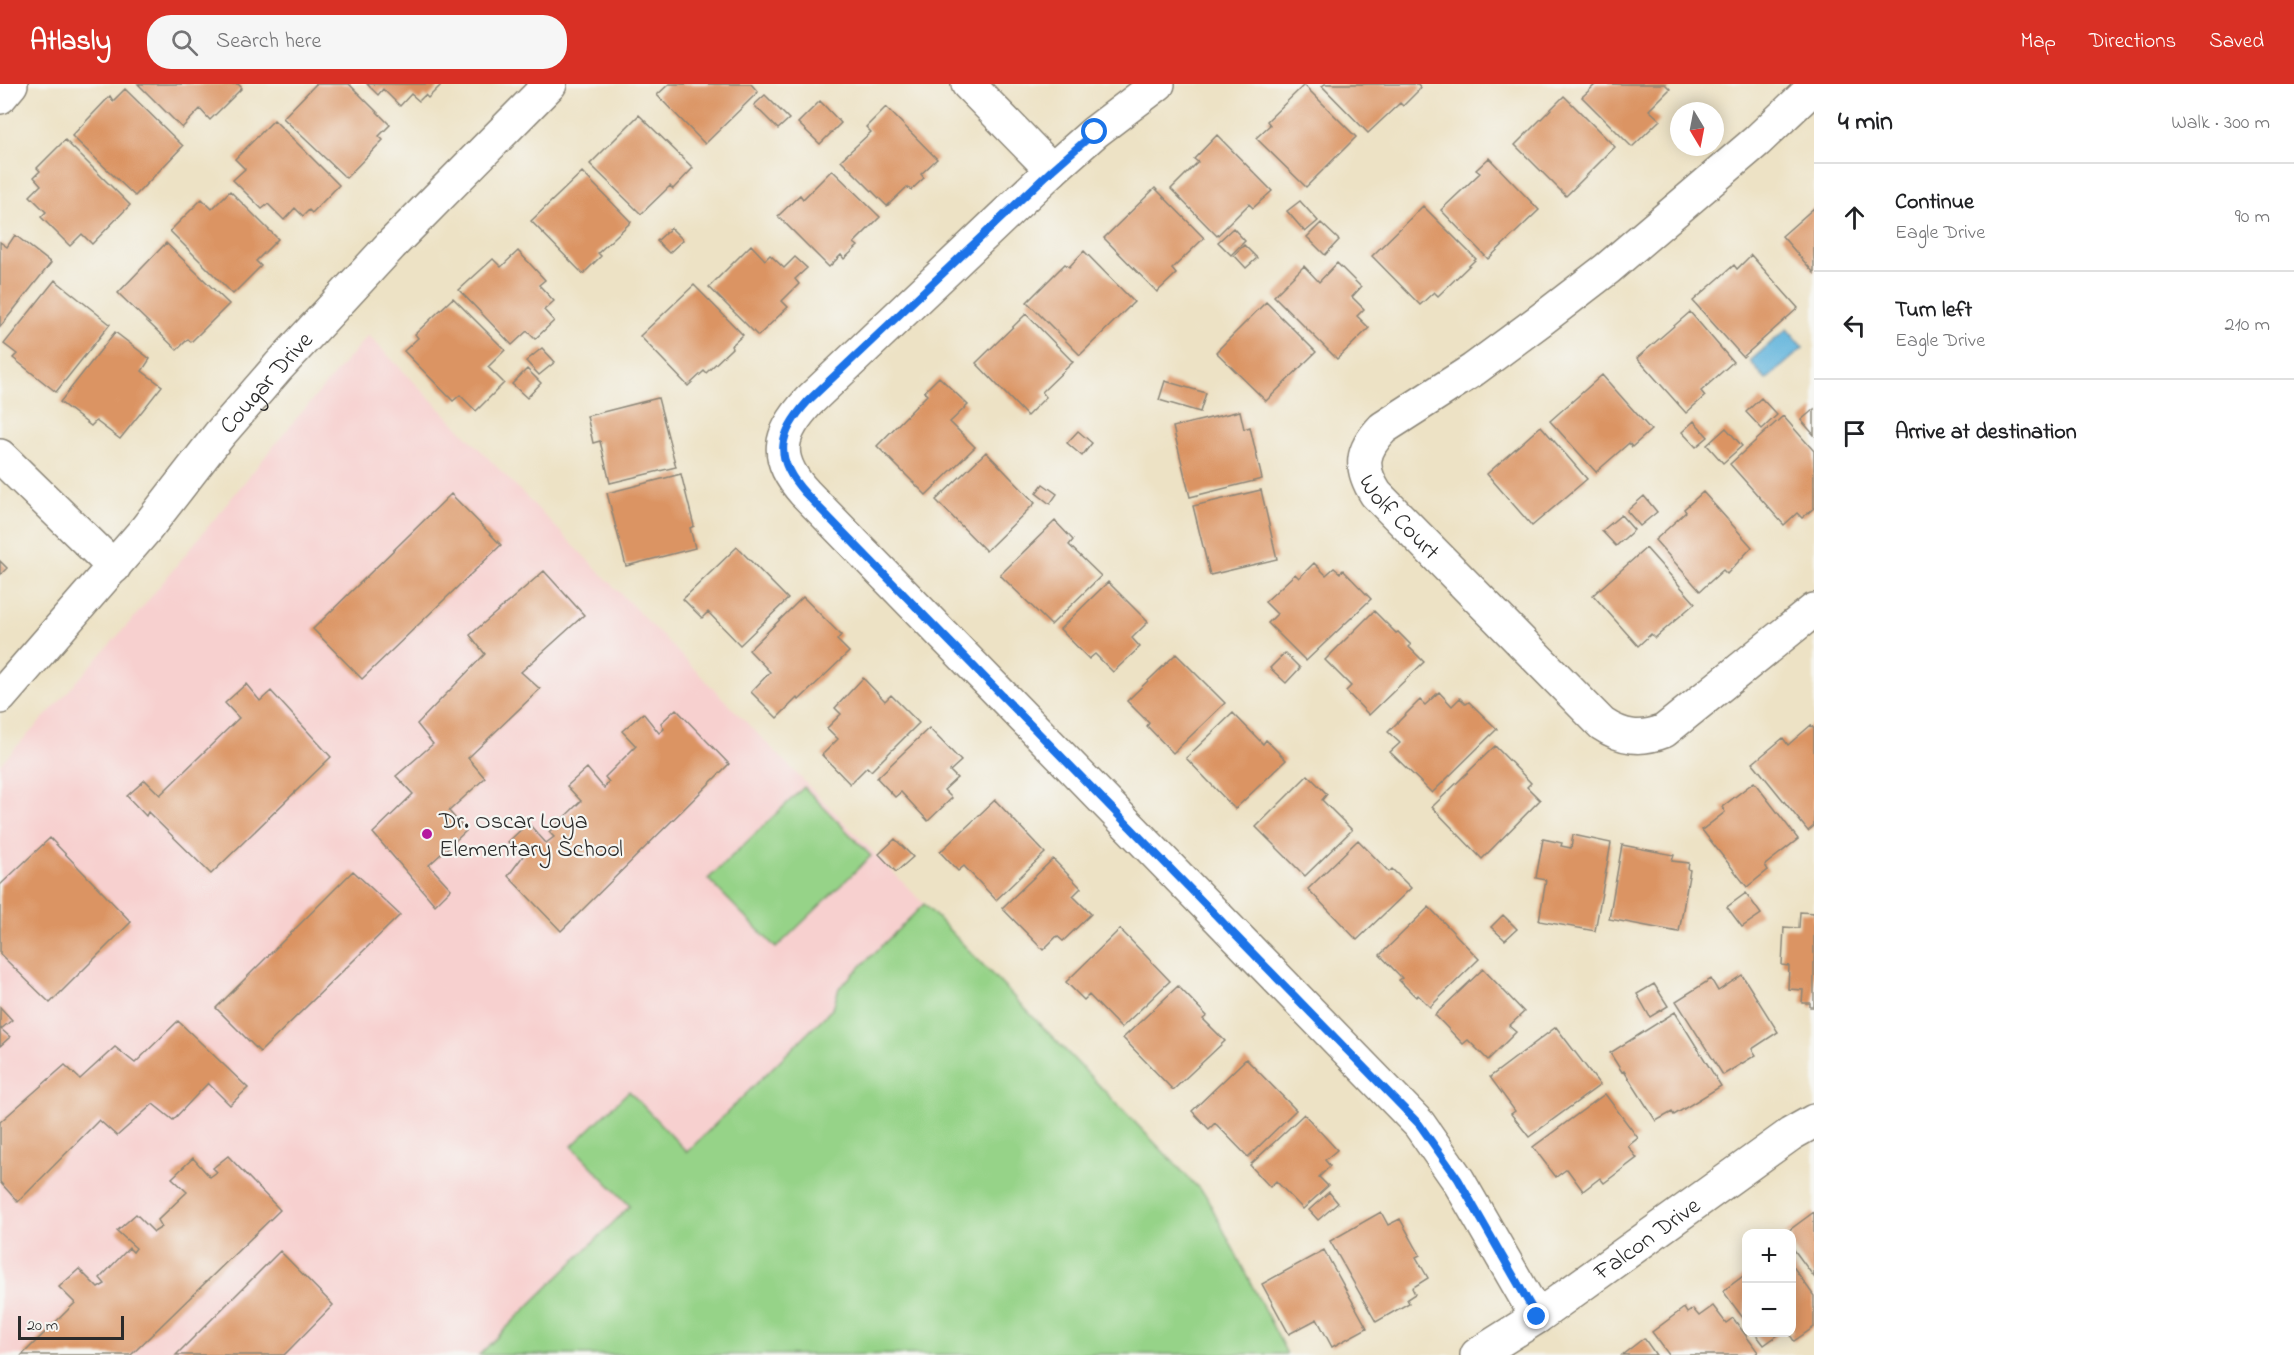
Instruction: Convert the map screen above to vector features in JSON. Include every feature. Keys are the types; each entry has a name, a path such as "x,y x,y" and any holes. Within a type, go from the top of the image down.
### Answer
{"street":[{"path":"0,97 11,84"},
{"name":"Cougar Drive","path":"0,697 114,567 219,435 279,366 391,245 550,84"},
{"path":"968,84 1052,170"},
{"path":"1158,84 1095,132 1052,170 837,373 795,416 789,425 784,444 783,456 786,466 790,475 805,493 1419,1124 1458,1179 1537,1317"},
{"name":"Wolf Court","path":"1814,87 1757,141 1607,269 1473,370 1383,428 1372,439 1364,467 1367,481 1376,494 1602,724 1626,736 1640,738 1664,731 1814,610"},
{"path":"0,456 114,567"},
{"name":"Falcon Drive","path":"1477,1355 1537,1317 1791,1134 1814,1121"}],"shaded area":[{"name":"Dr. Oscar Loya Elementary School","path":"368,335 924,904 839,988 833,1008 479,1355 0,1355 0,764 137,614 290,426"}],"green space":[{"path":"804,787 871,856 776,948 708,879"},
{"path":"924,904 1206,1196 1287,1354 479,1355 630,1206 572,1146 629,1091 687,1152 833,1008 839,988"}],"water":[{"path":"1787,329 1803,348 1766,380 1750,361"}],"building":[{"path":"138,84 238,84 242,88 210,120 200,109 182,128"},
{"path":"316,84 349,84 390,125 379,136 383,140 346,178 283,118"},
{"path":"367,84 442,84 428,98 425,95 419,101 411,94 400,106 383,89 378,95"},
{"path":"669,84 751,84 758,92 705,144 657,95"},
{"path":"1325,84 1418,84 1421,88 1403,106 1400,103 1368,133 1322,86"},
{"path":"1596,84 1665,84 1670,89 1649,110 1660,120 1632,147 1582,97"},
{"path":"1304,85 1356,137 1306,187 1256,138 1270,125 1267,121"},
{"path":"125,89 183,146 135,196 72,136 110,96 113,101"},
{"path":"765,95 789,119 778,129 754,105"},
{"path":"1564,96 1615,147 1566,196 1515,145"},
{"path":"820,101 841,123 820,144 798,123"},
{"path":"886,107 937,159 921,174 924,178 911,190 907,187 887,206 841,160 871,132 866,127"},
{"path":"639,115 693,168 673,189 670,186 641,214 590,164"},
{"path":"274,120 339,185 312,213 309,210 303,216 295,208 284,220 268,204 262,209 233,180 245,169 235,159"},
{"path":"1217,135 1272,191 1253,208 1249,204 1217,236 1171,189 1198,162 1194,159"},
{"path":"65,140 130,205 92,244 82,234 70,246 41,217 46,212 30,196 41,185 34,177 40,171 37,168"},
{"path":"1489,158 1539,210 1488,259 1441,210 1480,173 1476,170"},
{"path":"832,170 880,217 854,243 858,246 844,259 841,255 829,267 778,216 800,195 803,199"},
{"path":"582,172 631,222 598,253 601,256 583,274 531,221"},
{"path":"1155,188 1204,238 1172,269 1176,274 1157,292 1104,238"},
{"path":"230,191 278,239 256,261 261,266 233,294 170,231 202,199 212,209"},
{"path":"1300,201 1318,221 1305,232 1287,211"},
{"path":"1423,206 1476,259 1438,296 1434,292 1420,305 1372,256"},
{"path":"1814,208 1814,273 1782,236"},
{"path":"1321,223 1339,240 1325,255 1307,237"},
{"path":"671,228 683,240 669,253 657,241"},
{"path":"1233,228 1245,241 1231,255 1218,242"},
{"path":"15,235 51,263 0,327 0,242 7,247"},
{"path":"166,243 229,304 191,342 188,339 177,350 118,293"},
{"path":"751,245 765,260 770,255 784,268 795,257 807,268 795,279 799,284 782,301 788,307 758,336 709,287"},
{"path":"1244,245 1257,258 1246,268 1234,255"},
{"path":"518,251 545,280 539,285 554,301 544,310 554,321 535,339 527,331 512,345 459,290 493,259 501,267"},
{"path":"1084,251 1134,302 1080,355 1027,302 1065,264 1069,267"},
{"path":"1751,255 1798,308 1743,357 1693,301 1734,265 1737,269"},
{"path":"1337,263 1361,287 1352,297 1364,309 1357,316 1369,328 1337,359 1274,296 1304,266 1319,282"},
{"path":"55,280 110,324 56,392 13,358 17,354 4,344"},
{"path":"694,285 743,335 706,373 704,371 688,386 640,336"},
{"path":"453,298 505,350 488,367 504,383 476,411 460,395 453,401 404,351 418,338 415,334"},
{"path":"1266,302 1316,352 1266,401 1216,352"},
{"path":"1690,312 1733,362 1701,391 1705,396 1686,413 1637,358"},
{"path":"1026,314 1073,362 1042,392 1046,397 1027,416 976,363"},
{"path":"115,332 150,359 142,371 162,386 120,439 96,421 91,426 60,402"},
{"path":"542,348 555,362 539,375 526,361"},
{"path":"527,369 541,383 527,398 512,384"},
{"path":"1602,375 1651,430 1632,447 1629,443 1596,472 1550,421"},
{"path":"939,377 968,405 950,422 975,447 926,495 877,446 927,395 924,392"},
{"path":"1165,381 1206,393 1200,412 1159,400"},
{"path":"658,398 676,467 610,483 600,441 593,443 587,416"},
{"path":"1761,398 1777,415 1762,429 1746,412"},
{"path":"1814,409 1814,435 1801,420"},
{"path":"1240,411 1244,429 1250,427 1262,479 1190,497 1173,427"},
{"path":"1783,416 1814,451 1814,508 1802,518 1797,513 1784,525 1730,464"},
{"path":"1694,421 1708,437 1696,447 1682,432"},
{"path":"1541,426 1587,479 1532,526 1487,474"},
{"path":"1726,428 1742,446 1723,463 1707,445"},
{"path":"1078,431 1092,443 1082,456 1067,443"},
{"path":"986,452 1035,503 986,551 936,500"},
{"path":"681,474 694,526 690,528 695,548 626,566 607,493"},
{"path":"1043,484 1057,494 1050,504 1036,493"},
{"path":"1261,490 1277,559 1210,575 1193,506"},
{"path":"1703,492 1752,547 1727,574 1723,570 1700,591 1655,540 1686,512 1684,509"},
{"path":"451,494 501,545 362,679 313,629"},
{"path":"1644,496 1657,512 1640,526 1627,511"},
{"path":"1621,515 1634,530 1616,546 1602,531"},
{"path":"1055,521 1073,540 1069,545 1101,576 1051,625 1000,575"},
{"path":"737,547 788,599 740,645 708,612 702,618 683,599"},
{"path":"1646,548 1695,603 1655,638 1651,634 1638,646 1593,595"},
{"path":"0,561 7,568 0,575"},
{"path":"1314,563 1326,575 1334,568 1340,573 1343,570 1371,599 1306,661 1268,623 1277,614 1265,602 1295,574 1299,578"},
{"path":"544,571 584,615 521,672 540,689 468,758 485,778 449,811 466,831 429,865 451,889 435,905 373,833 413,794 396,776 433,744 417,724 485,654 470,635"},
{"path":"1108,582 1148,622 1132,638 1140,647 1113,672 1095,654 1089,659 1060,629"},
{"path":"803,597 841,635 837,640 849,652 777,718 751,692 770,672 749,650"},
{"path":"1374,611 1411,645 1409,647 1424,662 1369,715 1346,691 1351,686 1325,660"},
{"path":"1285,653 1300,668 1286,683 1270,668"},
{"path":"1176,654 1225,703 1173,753 1147,726 1149,723 1127,701"},
{"path":"863,678 885,701 891,695 919,723 871,771 867,767 850,784 822,755 838,739 827,728 841,714 835,708"},
{"path":"246,684 260,701 271,691 331,757 211,874 148,812 146,816 127,796 145,780 160,795 239,718 225,703"},
{"path":"1439,692 1452,706 1460,698 1466,704 1469,702 1497,729 1432,793 1390,752 1400,743 1388,732 1420,700 1425,705"},
{"path":"676,709 729,764 561,931 508,876 523,856 508,842 528,823 546,843 554,837 549,832 581,801 567,786 587,768 604,788 609,782 605,777 636,746 622,731 643,713 659,733 664,729 661,723"},
{"path":"1233,713 1263,744 1266,740 1286,760 1235,809 1186,758"},
{"path":"1811,725 1814,729 1814,826 1808,831 1753,763 1783,738 1788,745"},
{"path":"929,728 961,761 950,771 957,778 944,790 952,798 928,821 901,792 895,797 877,778"},
{"path":"1495,746 1531,783 1527,787 1540,800 1482,859 1432,807"},
{"path":"1308,775 1327,794 1322,800 1352,830 1305,876 1256,827"},
{"path":"1754,782 1798,839 1765,865 1768,870 1747,887 1702,830 1725,812 1722,807"},
{"path":"995,800 1045,853 996,900 964,866 958,871 940,852"},
{"path":"1573,835 1611,843 1595,931 1539,921 1546,880 1536,878 1543,839 1562,843 1561,846 1571,848"},
{"path":"50,838 131,922 50,1003 0,954 0,885"},
{"path":"895,839 913,857 896,872 879,854"},
{"path":"1358,840 1389,872 1392,869 1411,888 1357,940 1308,889"},
{"path":"1622,845 1674,855 1672,861 1689,863 1688,869 1690,870 1679,932 1609,919"},
{"path":"1053,859 1081,888 1073,896 1091,914 1063,941 1057,936 1043,950 1002,908"},
{"path":"353,871 400,915 260,1052 216,1008"},
{"path":"1746,893 1761,914 1742,927 1727,907"},
{"path":"1429,907 1479,959 1430,1007 1399,980 1402,978 1380,955"},
{"path":"1800,912 1814,913 1814,1007 1810,1007 1810,1003 1802,1003 1803,990 1788,989 1789,966 1782,965 1784,927 1799,928"},
{"path":"1503,915 1517,929 1505,940 1491,927"},
{"path":"1120,929 1170,981 1121,1028 1089,995 1084,1000 1066,982"},
{"path":"1483,969 1524,1012 1509,1026 1516,1032 1488,1060 1468,1040 1463,1044 1435,1015"},
{"path":"1742,975 1778,1032 1752,1049 1756,1055 1723,1075 1676,1001 1711,979 1718,991"},
{"path":"1654,984 1668,1006 1650,1017 1637,994"},
{"path":"1178,986 1207,1016 1203,1019 1225,1041 1173,1090 1123,1038"},
{"path":"0,1007 12,1020 1,1029 10,1037 0,1046"},
{"path":"1675,1012 1721,1086 1674,1115 1672,1112 1656,1121 1610,1053"},
{"path":"178,1021 248,1088 230,1105 208,1083 173,1120 153,1104 117,1136 99,1120 18,1202 0,1182 0,1122 65,1065 80,1079 115,1047 135,1063"},
{"path":"1556,1027 1600,1085 1529,1137 1511,1114 1515,1111 1490,1077"},
{"path":"1246,1059 1296,1110 1248,1157 1215,1123 1209,1129 1192,1111"},
{"path":"1605,1094 1638,1138 1628,1146 1637,1158 1604,1183 1600,1178 1583,1191 1567,1169 1556,1177 1533,1147"},
{"path":"1304,1114 1337,1150 1325,1160 1330,1166 1319,1177 1328,1186 1303,1209 1276,1181 1270,1187 1250,1165"},
{"path":"228,1156 280,1210 131,1355 22,1355 75,1303 59,1287 79,1269 98,1288 105,1284 100,1278 129,1248 133,1252 136,1248 117,1231 136,1214 154,1232 162,1227 158,1220 187,1192 172,1178 193,1158 210,1177 217,1172 213,1168"},
{"path":"1329,1192 1338,1203 1318,1220 1309,1210"},
{"path":"1381,1212 1388,1225 1400,1219 1420,1255 1416,1257 1428,1278 1412,1288 1415,1294 1407,1299 1409,1303 1376,1322 1330,1241"},
{"path":"1814,1212 1814,1277 1796,1252 1796,1229 1791,1229"},
{"path":"1324,1250 1367,1328 1332,1347 1317,1319 1289,1334 1262,1284"},
{"path":"280,1251 333,1305 284,1355 176,1355"},
{"path":"1796,1271 1814,1296 1814,1327 1794,1341 1791,1337 1796,1337"},
{"path":"1742,1277 1742,1317 1723,1291"},
{"path":"1713,1306 1726,1323 1733,1318 1742,1330 1742,1337 1747,1337 1758,1352 1754,1355 1669,1355 1652,1332 1684,1308 1687,1313 1693,1309 1699,1316"},
{"path":"1758,1337 1775,1337 1764,1345"},
{"path":"1644,1338 1656,1355 1622,1355"}],"place":[{"name":"Dr. Oscar Loya Elementary School","path":"427,834"}],"route":[{"path":"1095,132 808,401 789,425 783,456 786,466 790,475 805,493 1419,1124 1458,1179 1537,1317"}]}
